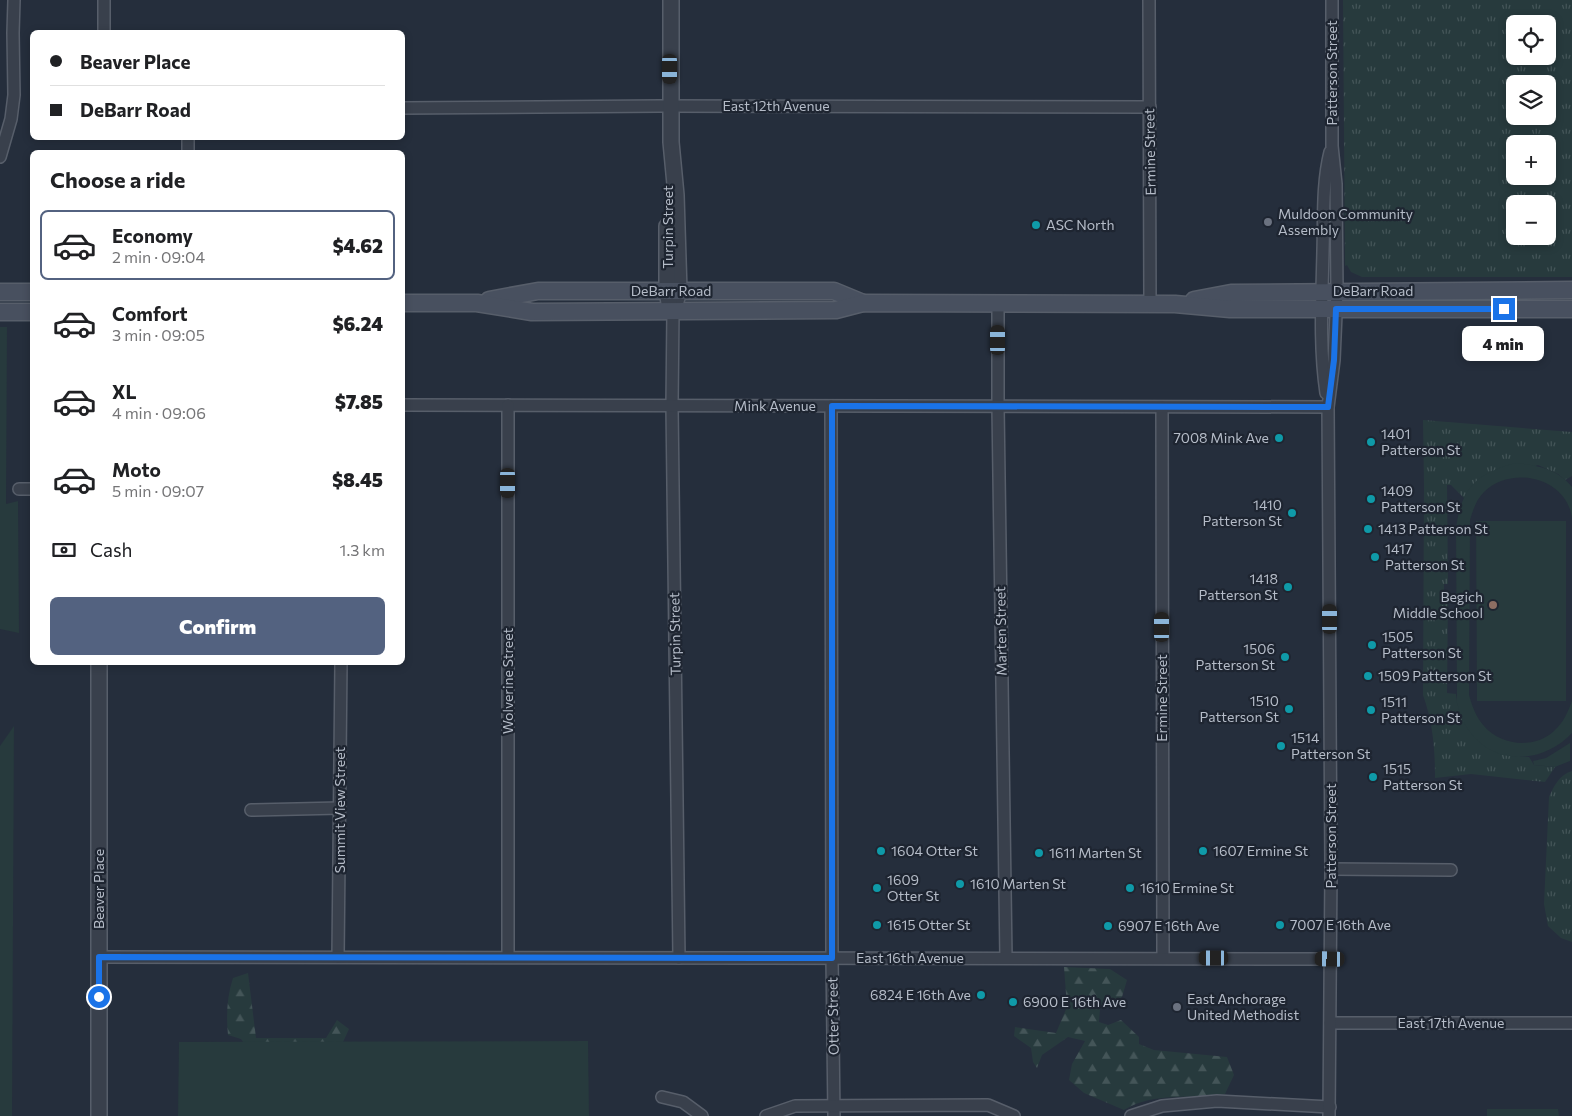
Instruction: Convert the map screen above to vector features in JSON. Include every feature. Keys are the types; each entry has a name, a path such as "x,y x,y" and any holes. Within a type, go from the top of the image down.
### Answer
{"main road":[{"name":"DeBarr Road","path":"1175,304 1231,293 1572,290"},
{"name":"DeBarr Road","path":"405,302 477,302 538,291 834,291 863,303"},
{"path":"0,292 30,292"},
{"name":"DeBarr Road","path":"477,302 532,312 836,310 863,303 1150,303 1230,309 1572,309"},
{"path":"1482,309 1522,303 1572,302"},
{"path":"0,312 30,312"}],"street":[{"path":"0,157 11,119 14,95 12,33 14,0"},
{"path":"104,0 104,30"},
{"name":"Turpin Street","path":"670,0 671,142 676,195 672,406 679,958"},
{"name":"Ermine Street","path":"1149,0 1150,303"},
{"name":"Patterson Street","path":"1330,1112 1331,869 1328,407 1324,373 1336,184 1332,146 1332,0"},
{"path":"0,33 12,33"},
{"name":"East 12th Avenue","path":"405,108 670,106 1150,107"},
{"name":"Marten Street","path":"998,304 1006,958"},
{"name":"Mink Avenue","path":"405,405 1328,407"},
{"name":"Wolverine Street","path":"508,405 508,957"},
{"name":"Otter Street","path":"832,406 832,958 834,1111"},
{"name":"Ermine Street","path":"1162,407 1163,958"},
{"path":"19,489 30,489"},
{"name":"Beaver Place","path":"99,665 99,1116"},
{"name":"Summit View Street","path":"338,957 341,665"},
{"path":"251,810 340,808"},
{"path":"1331,869 1451,870"},
{"name":"East 16th Avenue","path":"99,957 1330,959"},
{"name":"East 17th Avenue","path":"1330,1023 1572,1023"},
{"path":"662,1097 683,1102 702,1116"},
{"path":"1131,1116 1162,1106 1217,1101 1330,1112"},
{"path":"766,1116 795,1106 834,1111 988,1105 1014,1116"}],"green space":[{"path":"1343,0 1572,0 1572,277 1362,277 1351,272 1347,265 1345,266"},
{"path":"0,327 7,327 6,504 18,501 19,633 0,629"},
{"path":"1423,420 1572,432 1572,476 1565,480 1558,474 1538,465 1472,486 1464,498 1451,485 1447,485 1448,584 1444,584 1444,594 1448,595 1447,693 1456,694 1459,707 1469,730 1490,749 1508,755 1529,757 1534,765 1555,767 1545,782 1471,774 1435,778 1433,736 1423,695"},
{"path":"1515,463 1531,465 1554,472 1572,487 1572,519 1568,505 1550,485 1523,477 1496,483 1484,492 1477,502 1470,520 1469,695 1477,715 1484,726 1499,738 1518,743 1528,743 1546,737 1554,731 1565,717 1572,701 1572,733 1561,743 1548,750 1520,757 1506,756 1493,751 1481,743 1465,725 1457,703 1456,528 1459,514 1462,502 1473,484 1490,472"},
{"path":"1476,521 1566,521 1566,701 1477,701"},
{"path":"14,726 12,1116 0,1116 0,746"},
{"path":"1570,743 1570,761 1555,767 1534,765 1533,761 1546,758"},
{"path":"1572,771 1572,942 1561,938 1548,926 1544,904 1549,797 1560,778"},
{"path":"1064,967 1110,969 1127,980 1122,997 1100,1009 1099,1022 1108,1025 1121,1020 1139,1037 1139,1044 1154,1050 1227,1057 1234,1075 1225,1094 1148,1100 1124,1110 1084,1093 1069,1080 1072,1064 1085,1041 1068,1037 1042,1055 1037,1068 1033,1062 1031,1048 1014,1036 1015,1027 1056,1033 1067,1007"},
{"path":"248,973 256,1038 326,1038 337,1020 349,1029 338,1053 247,1047 241,1039 228,1035 229,992 233,978"},
{"path":"588,1041 589,1116 178,1116 179,1042"},
{"path":"1487,1109 1558,1109 1559,1116 1487,1116"}],"place":[{"name":"Muldoon Community Assembly","path":"1268,222"},
{"name":"ASC North","path":"1036,225"},
{"name":"7008 Mink Ave","path":"1279,438"},
{"name":"1401 Patterson St","path":"1371,442"},
{"name":"1409 Patterson St","path":"1371,499"},
{"name":"1410 Patterson St","path":"1292,513"},
{"name":"1413 Patterson St","path":"1368,529"},
{"name":"1417 Patterson St","path":"1375,557"},
{"name":"1418 Patterson St","path":"1288,587"},
{"name":"Begich Middle School","path":"1493,605"},
{"name":"1505 Patterson St","path":"1372,645"},
{"name":"1506 Patterson St","path":"1285,657"},
{"name":"1509 Patterson St","path":"1368,676"},
{"name":"1510 Patterson St","path":"1289,709"},
{"name":"1511 Patterson St","path":"1371,710"},
{"name":"1514 Patterson St","path":"1281,746"},
{"name":"1515 Patterson St","path":"1373,777"},
{"name":"1604 Otter St","path":"881,851"},
{"name":"1607 Ermine St","path":"1203,851"},
{"name":"1611 Marten St","path":"1039,853"},
{"name":"1610 Marten St","path":"960,884"},
{"name":"1609 Otter St","path":"877,888"},
{"name":"1610 Ermine St","path":"1130,888"},
{"name":"1615 Otter St","path":"877,925"},
{"name":"7007 E 16th Ave","path":"1280,925"},
{"name":"6907 E 16th Ave","path":"1108,926"},
{"name":"6824 E 16th Ave","path":"981,995"},
{"name":"6900 E 16th Ave","path":"1013,1002"},
{"name":"East Anchorage United Methodist","path":"1177,1007"}],"route":[{"path":"99,997 99,957 832,958 832,406 1328,407 1334,360 1336,309 1504,309"}]}
